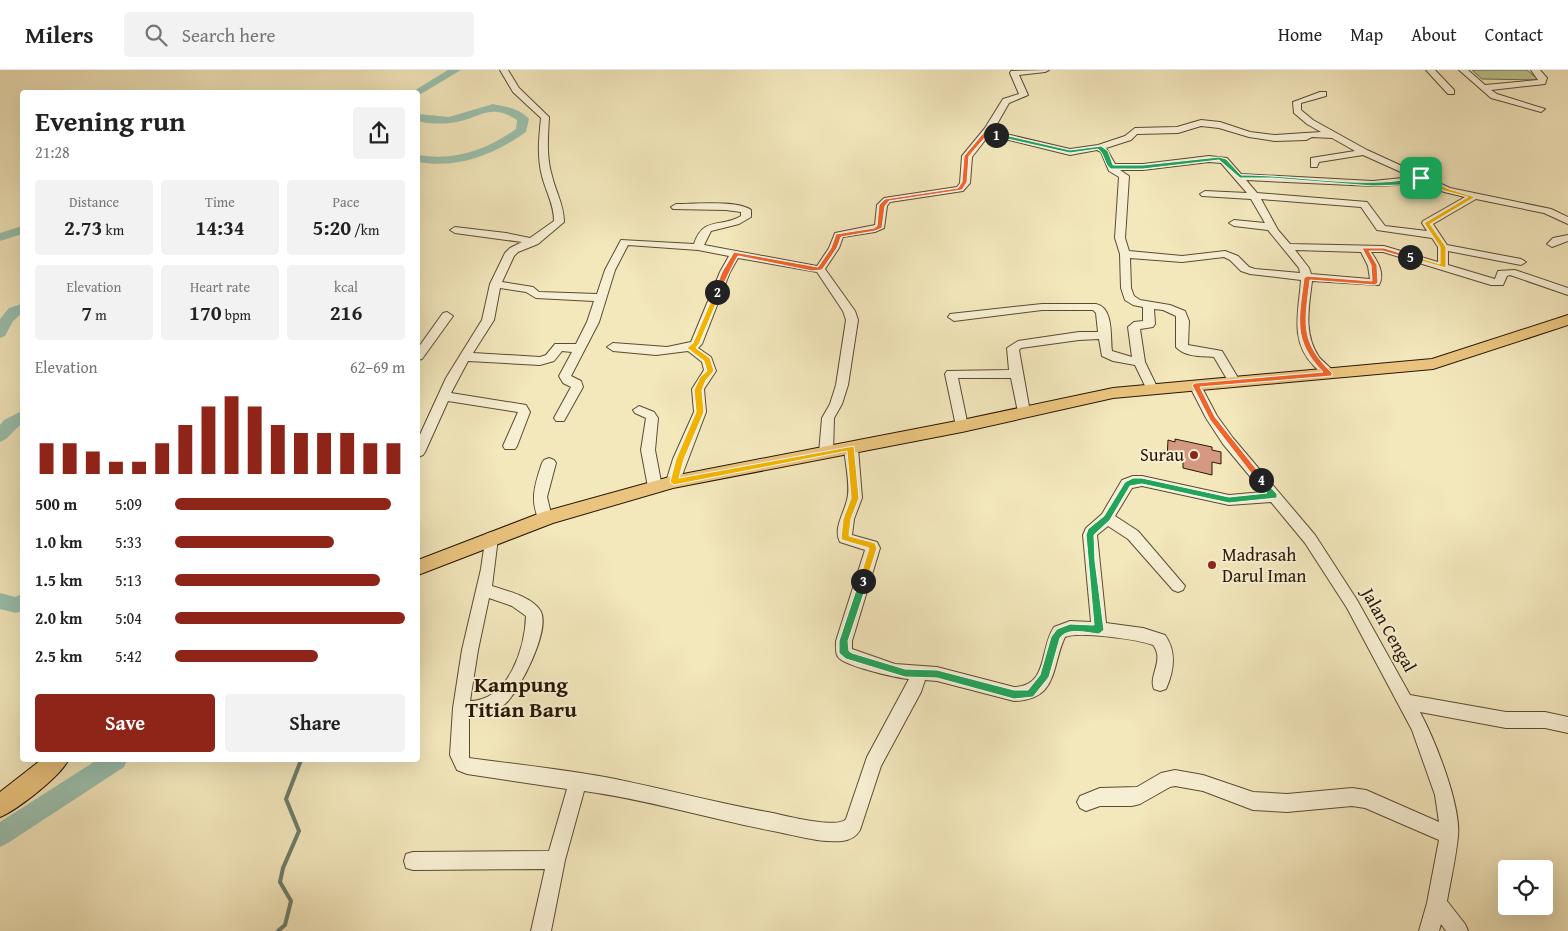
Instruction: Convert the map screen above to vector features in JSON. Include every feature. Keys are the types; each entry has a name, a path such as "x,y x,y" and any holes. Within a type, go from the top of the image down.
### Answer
{"main road":[{"path":"420,567 545,518 674,482 962,426 1095,396 1152,389 1433,364 1567,322"},
{"path":"0,806 55,762"}],"street":[{"path":"420,445 443,396 488,320 495,284 511,252 534,242 559,222 560,208 548,178 542,153 545,117 518,92 504,70"},
{"path":"560,418 577,386 565,376 593,322 610,270 625,242 698,247 812,270 820,269 834,248 838,235 875,229 880,226 882,205 888,200 960,189 965,182 967,156 974,150 995,122 1006,101 1024,94 1014,74 1045,70"},
{"path":"1430,70 1451,92"},
{"path":"1463,70 1494,96 1542,109"},
{"path":"1483,88 1542,82 1543,78 1535,70"},
{"path":"1323,94 1297,102 1296,108 1310,122 1364,152 1447,190 1472,197 1546,211 1568,221"},
{"path":"987,132 1064,151 1076,152 1128,138 1135,131 1178,130 1201,123 1220,125 1249,134 1282,139 1306,137 1310,134 1333,134"},
{"path":"1099,147 1105,151 1111,167 1124,176 1120,238 1125,254 1126,288 1129,298 1134,302 1166,307 1181,314 1183,322 1182,347 1189,351 1218,354 1235,383"},
{"path":"1314,165 1314,160 1364,152"},
{"path":"1111,167 1143,167 1224,160 1240,176 1255,196 1270,227 1304,268 1307,278 1303,313 1303,338 1315,360 1329,374"},
{"path":"1240,176 1373,185 1400,183 1421,178"},
{"path":"1205,194 1364,204 1380,228 1434,234"},
{"path":"1443,267 1443,247 1428,225 1428,222 1472,197"},
{"path":"676,207 726,207 746,210 746,217 739,222 708,228 702,235 698,247"},
{"path":"1234,223 1270,227"},
{"path":"455,230 506,236 534,242"},
{"path":"1552,244 1557,240 1568,238"},
{"path":"1287,247 1389,250 1496,283 1500,282 1500,275 1502,273 1510,272 1568,292"},
{"path":"1443,247 1521,262"},
{"path":"1125,254 1182,259 1225,254 1234,258 1242,267 1249,271 1375,283 1374,265 1364,249"},
{"path":"613,347 658,350 684,350 691,348 696,344 725,272 736,254"},
{"path":"820,269 849,311 852,320 842,385 836,404 828,418 826,453"},
{"path":"495,284 529,289 536,295 601,298"},
{"path":"1148,304 1149,324 1134,327 1139,362 1152,389"},
{"path":"954,317 1042,307 1096,307 1102,312 1106,353 1109,356 1139,362"},
{"path":"420,353 447,316"},
{"path":"1024,412 1013,348 1018,344 1079,336 1104,335"},
{"path":"466,358 540,361 550,358 559,347 578,348"},
{"path":"674,482 680,459 700,412 698,390 703,378 710,371 708,360 691,348"},
{"path":"962,426 951,374 1016,374"},
{"name":"Jalan Cengal","path":"1195,385 1212,418 1310,539 1352,604 1422,734 1444,795 1448,813 1449,835 1437,903 1428,931"},
{"path":"443,396 522,408 524,410 510,446"},
{"path":"639,410 650,415 652,418 648,450 656,487"},
{"path":"851,448 855,498 847,519 845,538 872,546 873,548 844,641 844,653 895,671 955,678 1014,694 1030,694 1044,677 1056,637 1060,631 1070,628 1099,630 1147,635 1161,641 1165,669 1160,684"},
{"path":"545,518 541,512 539,500 549,463"},
{"path":"1099,630 1090,535 1107,518 1127,484 1137,481 1229,500 1274,496"},
{"path":"1107,518 1133,535 1178,586"},
{"path":"491,538 488,569 470,650 459,744 459,755 463,764 475,768 616,787 727,814 781,822 815,830 841,832 850,830 861,805 873,763 916,687 919,673"},
{"path":"462,708 488,706 506,695 514,684 534,626 534,614 531,610 510,598 484,590"},
{"path":"1406,702 1506,720 1545,720 1568,725"},
{"path":"1086,802 1100,797 1132,797 1140,795 1167,779 1190,780 1253,801 1287,803 1352,797 1366,799 1449,835"},
{"path":"541,931 556,860 578,782"},
{"path":"413,861 556,860"},
{"path":"1437,903 1458,931"}],"green space":[{"path":"1472,70 1527,70 1539,80 1482,79"}],"building":[{"name":"Surau","path":"1175,439 1212,447 1212,450 1221,452 1221,464 1212,462 1212,475 1183,468 1183,462 1167,459 1168,440 1175,442"}],"waterway":[{"path":"420,90 456,70"},
{"path":"420,118 450,120 493,107 511,111 523,119 522,130 486,151 473,156 446,161 420,159"},
{"path":"0,237 20,231"},
{"path":"0,333 11,314 20,308"},
{"path":"0,436 10,424 20,418"},
{"path":"0,601 16,605 20,603"},
{"path":"0,835 113,762"},
{"path":"278,931 285,925 291,901 280,882 283,868 299,831 286,799 300,762"}],"place":[{"name":"Surau","path":"1194,455"},
{"name":"Madrasah Darul Iman","path":"1212,565"}],"district":[{"name":"Kampung Titian Baru","path":"521,696"}],"route":[{"path":"987,132 1064,151 1076,152 1099,147 1105,151 1111,167 1143,167 1200,159 1222,159 1240,176 1373,185 1409,182 1421,178 1447,190 1472,197 1427,223 1441,241 1443,247 1443,267 1389,250 1364,249 1374,265 1375,283 1307,278 1303,313 1303,338 1317,363 1329,374 1195,385 1212,418 1274,496 1229,500 1142,481 1133,481 1127,484 1117,504 1107,518 1090,535 1099,630 1070,628 1060,631 1056,637 1044,677 1037,688 1030,694 1014,694 937,674 895,671 844,653 844,641 873,548 872,546 845,538 847,519 855,498 851,448 674,482 680,459 700,412 701,404 698,390 703,378 710,371 708,360 691,348 696,344 725,272 736,254 812,270 820,269 834,248 838,235 877,229 880,226 884,202 960,189 965,182 967,156 974,150 987,132"}]}
